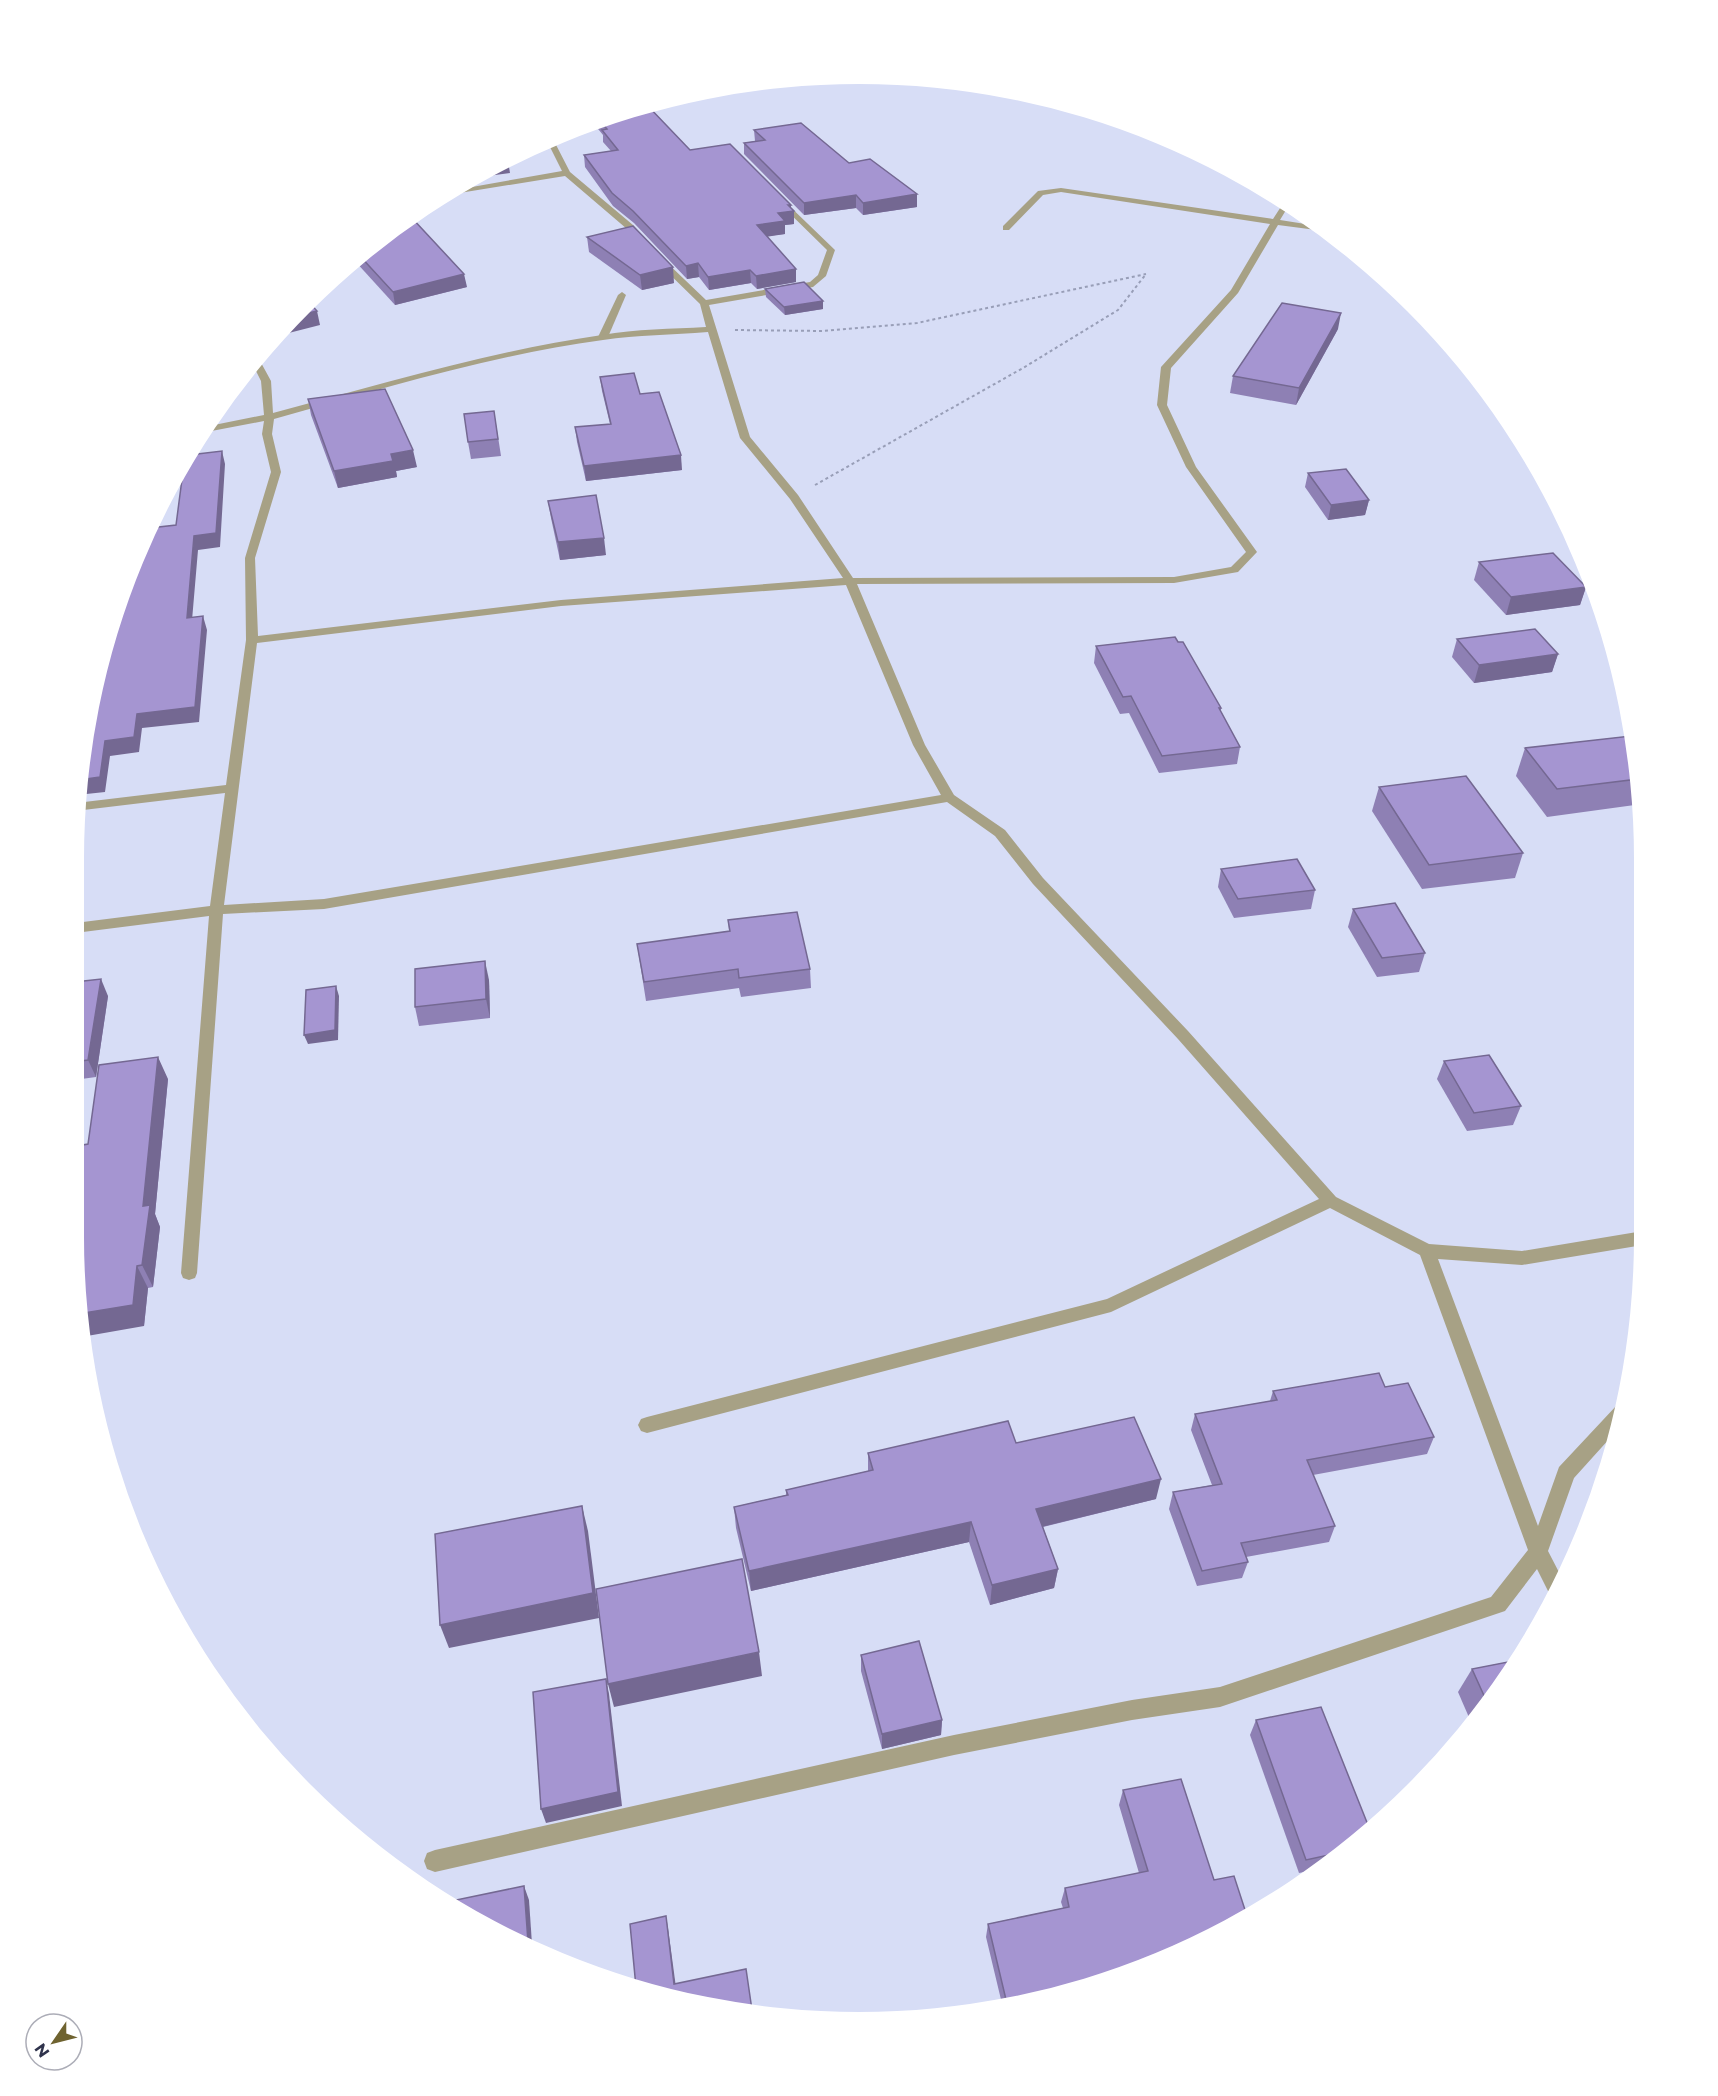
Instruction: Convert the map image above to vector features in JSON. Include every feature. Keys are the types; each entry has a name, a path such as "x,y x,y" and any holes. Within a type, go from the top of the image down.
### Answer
{"street":[{"path":"554,147 567,173 630,227 665,266 704,303 734,408 745,438 794,497 850,581 919,745 949,798 1000,833 1038,881 1183,1035 1330,1201 1427,1251 1522,1258 1634,1240"},
{"path":"468,191 567,173"},
{"path":"1006,228 1041,193 1061,190 1307,227"},
{"path":"704,303 813,284 822,276 831,250 775,194"},
{"path":"252,640 561,603 850,581 1174,580 1234,570 1252,552 1191,467 1162,405 1166,367 1235,291 1282,210"},
{"path":"603,337 622,295"},
{"path":"215,427 269,417 450,368 603,337 713,329"},
{"path":"189,1273 216,910 230,788 252,640 250,558 276,472 267,434 269,417 266,381 260,368"},
{"path":"86,806 230,788"},
{"path":"84,927 216,910 324,904 949,798"},
{"path":"647,1425 852,1370 1111,1305 1330,1201"},
{"path":"1427,1251 1538,1552 1553,1582"},
{"path":"435,1861 954,1745 1132,1710 1220,1697 1498,1604 1538,1552 1566,1473 1611,1424"}],"path":[{"path":"713,329 821,332 917,323 1146,274 1118,310 1023,368 794,497"}],"building":[{"path":"653,112 690,150 730,144 791,205 788,205 794,211 778,213 785,221 757,225 796,269 756,276 750,270 708,277 698,263 686,266 633,211 612,193 584,155 618,150 602,130 607,129 605,127"},
{"path":"801,123 849,163 870,159 917,194 863,203 856,195 804,203 744,143 765,140 754,130"},
{"path":"417,223 464,274 393,292 365,262"},
{"path":"633,226 673,267 640,275 587,237"},
{"path":"804,282 823,301 784,307 765,289"},
{"path":"1282,303 1341,313 1299,388 1233,376"},
{"path":"634,373 640,394 659,392 681,455 584,466 575,427 611,424 600,377"},
{"path":"385,389 413,450 391,454 393,461 334,471 308,399"},
{"path":"494,411 498,439 468,442 464,414"},
{"path":"222,451 216,533 194,536 187,618 203,616 195,707 137,714 134,737 105,741 100,777 89,779 99,708 110,658 125,610 159,527 176,525 181,483 199,454"},
{"path":"1346,469 1369,500 1331,505 1308,473"},
{"path":"596,495 604,538 558,542 548,501"},
{"path":"1553,553 1584,587 1511,597 1479,562"},
{"path":"1535,629 1558,654 1479,665 1457,639"},
{"path":"1175,637 1178,642 1183,642 1221,708 1219,708 1240,747 1162,756 1131,696 1123,697 1096,646"},
{"path":"1624,737 1629,780 1557,789 1525,748"},
{"path":"1466,776 1523,853 1429,865 1379,787"},
{"path":"1297,859 1315,890 1238,899 1221,869"},
{"path":"1395,903 1425,953 1382,958 1353,909"},
{"path":"797,912 810,969 739,978 738,969 644,982 637,944 730,931 728,920"},
{"path":"485,961 486,999 415,1007 415,969"},
{"path":"101,979 88,1060 84,1061 84,981"},
{"path":"336,986 335,1030 304,1035 306,990"},
{"path":"1489,1055 1521,1106 1474,1113 1444,1061"},
{"path":"158,1057 143,1206 150,1205 142,1265 137,1266 133,1305 88,1312 84,1237 84,1145 88,1144 99,1065"},
{"path":"1379,1373 1385,1387 1408,1383 1434,1437 1307,1460 1335,1526 1241,1543 1248,1562 1202,1571 1173,1492 1222,1484 1195,1414 1277,1400 1273,1391"},
{"path":"1134,1417 1161,1479 1036,1509 1058,1569 992,1585 971,1522 749,1571 734,1507 788,1495 786,1490 873,1470 868,1453 1008,1421 1016,1443"},
{"path":"582,1506 593,1593 440,1625 435,1534"},
{"path":"742,1559 759,1652 608,1684 596,1589"},
{"path":"919,1641 942,1720 882,1734 861,1655"},
{"path":"1507,1662 1484,1695 1472,1669"},
{"path":"606,1679 618,1792 541,1809 533,1692"},
{"path":"1321,1707 1367,1822 1326,1856 1306,1860 1256,1720"},
{"path":"1181,1779 1214,1880 1234,1876 1245,1909 1156,1953 1108,1971 1060,1986 1006,1998 988,1924 1069,1907 1065,1888 1148,1871 1123,1790"},
{"path":"524,1886 528,1937 471,1908 458,1900"},
{"path":"666,1916 674,1984 746,1969 751,2004 708,1997 635,1979 630,1924"}]}
